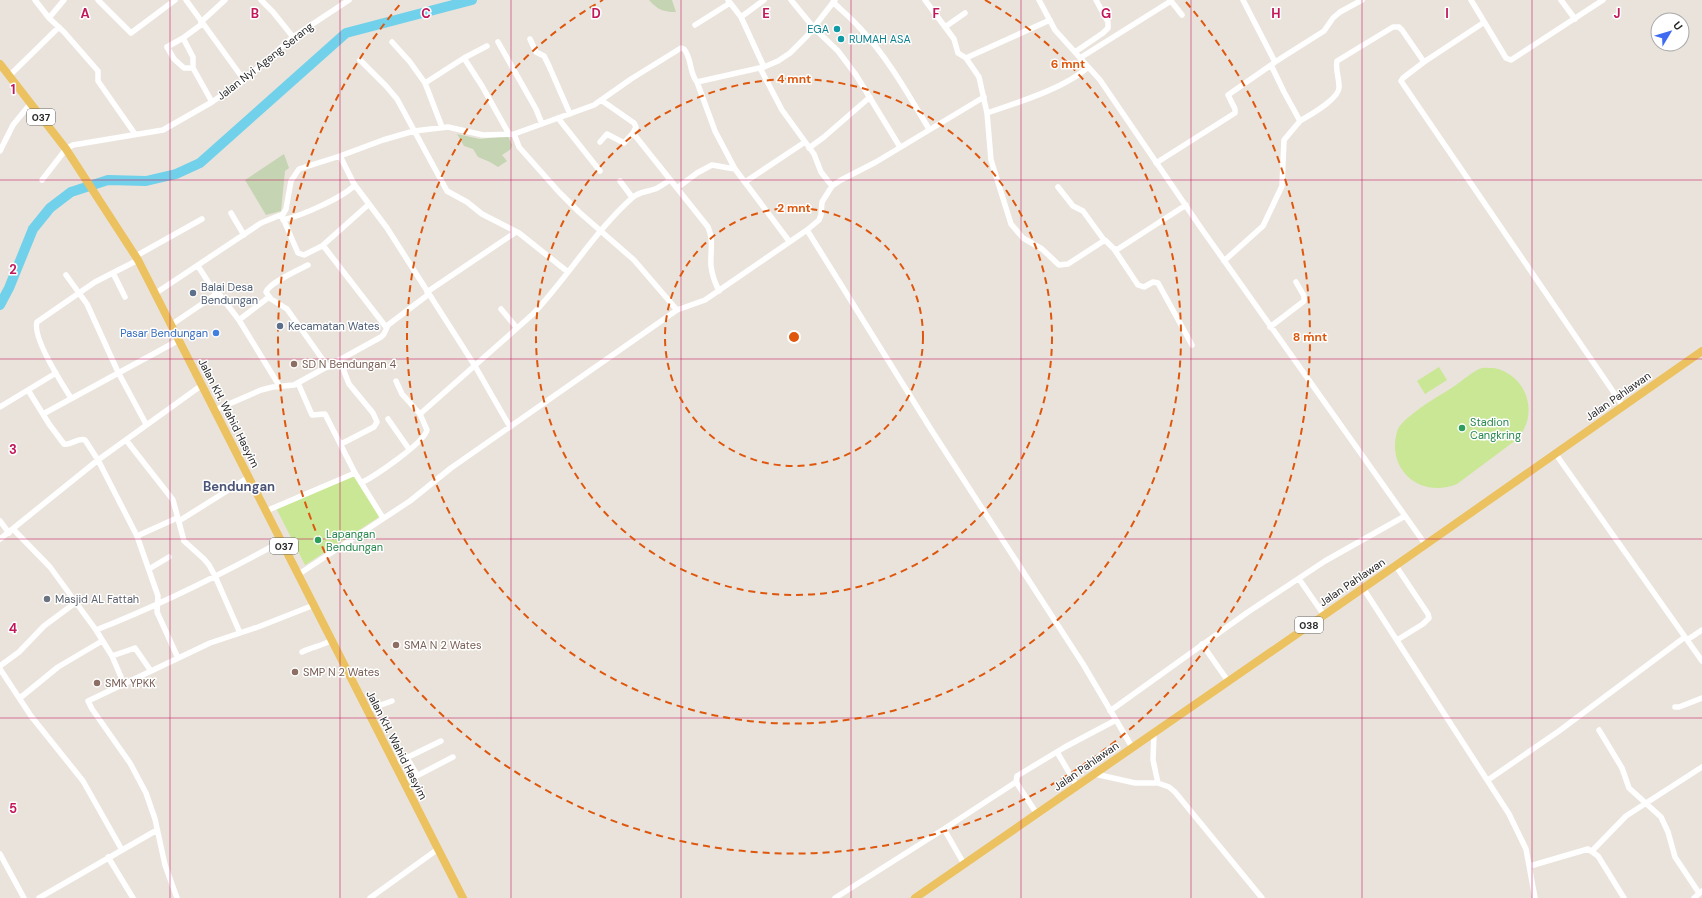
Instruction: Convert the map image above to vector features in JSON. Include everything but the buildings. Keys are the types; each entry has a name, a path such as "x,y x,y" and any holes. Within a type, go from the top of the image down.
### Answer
{"main road":[{"name":"Jalan KH. Wahid Hasyim","path":"0,64 66,149 137,258 299,574 403,783 463,898"},
{"name":"Jalan Pahlawan","path":"915,898 1095,774 1130,744 1154,732 1396,566 1425,544 1702,351"}],"street":[{"path":"35,0 49,18 59,27 98,71 98,81 135,134"},
{"path":"49,18 64,0"},
{"path":"98,0 131,33 175,0"},
{"path":"186,0 244,80"},
{"path":"193,68 184,68 174,59 167,47 183,38 202,23 225,0"},
{"path":"261,0 273,12 293,37"},
{"name":"Jalan Nyi Ageng Serang","path":"66,149 79,144 163,130 212,102 244,80 293,37 350,0"},
{"path":"741,17 764,0"},
{"path":"791,0 814,28 838,51 856,75 900,147"},
{"path":"925,0 954,39 958,53 966,58 978,77 987,113 991,160 1011,224 1028,242 1042,249 1061,266 1068,264 1104,240"},
{"path":"1039,0 1055,30 1109,92 1156,163 1270,327 1425,544"},
{"path":"1075,52 1108,28 1108,22 1096,0"},
{"path":"1080,58 1170,0 1182,15"},
{"path":"1243,0 1273,64 1284,92 1300,120"},
{"path":"1156,163 1235,113 1228,95 1324,31 1333,18 1340,12 1362,0"},
{"path":"1470,0 1506,58 1511,60 1603,0"},
{"path":"1561,0 1575,19"},
{"path":"697,82 762,68 790,53 814,28 834,1 878,50 930,129"},
{"path":"695,25 729,2 741,17 762,68 782,110 815,157 821,172 832,186"},
{"path":"945,27 965,13"},
{"path":"966,58 1050,20"},
{"path":"1483,23 1424,62 1401,81 1622,406"},
{"path":"9,76 59,27"},
{"path":"1224,261 1263,226 1282,186 1284,140 1300,120 1326,104 1339,93 1340,88 1336,66 1337,61 1393,27 1399,27 1424,62"},
{"path":"183,38 193,57 193,68 212,102"},
{"path":"530,39 536,52 544,56 570,114"},
{"path":"392,42 410,62 425,83 442,127"},
{"path":"498,42 536,109 542,124"},
{"path":"425,83 464,58 487,46"},
{"path":"368,205 322,246 304,255 300,255 282,218 286,209 291,181 297,171 302,168 414,131 451,127 483,136 512,134 594,105 632,78 681,48 688,53 694,78 697,82 715,131 735,169 788,241"},
{"path":"464,58 519,147 527,157 559,192 600,231 634,260 677,310"},
{"path":"360,60 391,91 447,191 467,202 482,214 530,241 568,272"},
{"path":"987,113 1047,91 1078,75 1088,67"},
{"path":"809,148 870,97"},
{"path":"299,574 410,501 451,468 677,310 705,300 788,241 807,230 818,220 821,215 822,202 832,186 876,162 984,97"},
{"path":"600,142 607,134 624,143 636,127 601,100"},
{"path":"0,151 13,126 31,103"},
{"path":"558,118 600,171"},
{"path":"633,133 708,227 711,234 711,265 713,279 719,291"},
{"path":"745,182 805,142"},
{"path":"42,180 66,149"},
{"path":"340,156 355,185 368,205 387,228 475,366 510,427"},
{"path":"677,188 697,173 712,165 735,169"},
{"path":"420,414 517,328 546,300 600,231 632,198 656,189 670,180"},
{"path":"620,181 632,198"},
{"path":"156,293 264,221 297,216 340,196 355,185"},
{"path":"1058,187 1073,206 1083,210 1104,240 1107,240 1114,249 1138,285 1144,287 1153,282 1158,284 1192,345"},
{"path":"1114,249 1118,249 1186,205"},
{"path":"231,213 244,235"},
{"path":"71,398 43,350 36,326 41,318 95,282 113,273 202,219"},
{"path":"807,230 928,424 1083,664 1130,744"},
{"path":"215,410 249,394 272,387 290,386 298,383 377,340 384,334 386,327 428,293 516,232"},
{"path":"322,246 386,327"},
{"path":"308,265 268,288 266,292 269,297 287,309 328,367"},
{"path":"198,266 214,291 218,293 239,320 280,387"},
{"path":"113,273 125,297"},
{"path":"66,275 87,304 118,372 146,424"},
{"path":"1270,327 1304,300 1304,296 1296,282"},
{"path":"171,325 218,293"},
{"path":"239,320 269,297"},
{"path":"501,309 517,328"},
{"path":"43,414 179,340"},
{"path":"340,361 348,384 373,413 377,422 374,427 341,444"},
{"path":"0,407 56,373"},
{"path":"361,483 381,471 410,449 427,431 420,414 402,394 396,381"},
{"path":"298,383 312,415 325,414 355,473 383,518"},
{"path":"0,540 98,460 202,385"},
{"path":"28,390 64,444 70,444 80,439 85,440 98,460 137,536 158,596 157,612 178,658"},
{"path":"388,419 410,449"},
{"path":"126,440 173,500 184,541 204,559 215,576 240,633"},
{"path":"1555,453 1702,661"},
{"path":"266,511 355,473"},
{"path":"137,536 178,519 249,477"},
{"path":"1110,711 1202,644 1299,578 1405,516"},
{"path":"0,521 50,567 96,630 112,656 124,684"},
{"path":"96,630 158,604 238,565 282,541"},
{"path":"149,569 169,557"},
{"path":"1396,566 1428,614 1429,618 1423,624 1397,640"},
{"path":"1299,578 1324,615"},
{"path":"1363,588 1488,780 1517,830 1526,849 1535,898"},
{"path":"0,666 19,652 44,626 75,603"},
{"path":"177,898 165,865 150,801 138,776 88,702 90,699 210,643 314,605"},
{"path":"1488,780 1559,731 1686,638 1702,630"},
{"path":"302,652 312,647 318,647 332,640"},
{"path":"20,698 58,667 102,641"},
{"path":"1202,644 1228,681"},
{"path":"112,656 135,648 151,671"},
{"path":"0,669 2,678 20,698 31,716 83,782 122,850"},
{"path":"1675,707 1679,707 1702,698"},
{"path":"367,710 392,701"},
{"path":"1037,814 1016,782 1017,776 1056,752 1116,720"},
{"path":"1599,730 1622,768 1629,788 1662,817 1675,857 1700,892 1694,898"},
{"path":"1154,732 1153,760 1158,783"},
{"path":"394,764 441,741"},
{"path":"1056,752 1077,786"},
{"path":"403,783 453,757"},
{"path":"407,758 417,776"},
{"path":"1592,851 1626,816 1702,767"},
{"path":"1095,774 1135,782 1158,783 1169,787 1175,792 1262,898"},
{"path":"835,898 1016,782"},
{"path":"944,829 964,864"},
{"path":"39,898 157,830"},
{"path":"370,898 438,849"},
{"path":"1530,866 1588,849 1598,856 1624,898"},
{"path":"0,854 21,897"},
{"path":"108,857 133,898"}],"green space":[{"path":"649,0 672,0 676,12 661,10"},
{"path":"457,134 480,139 508,136 512,145 511,149 502,155 507,161 498,167 478,157 473,149 464,146"},
{"path":"284,154 289,168 285,171 281,211 266,215 245,180"},
{"path":"1439,367 1447,380 1425,394 1417,381"},
{"name":"Stadion Cangkring","path":"1494,368 1506,372 1515,379 1527,398 1529,409 1527,420 1523,430 1516,440 1457,484 1444,488 1431,488 1410,478 1402,470 1397,459 1395,446 1397,432 1401,425 1406,419 1421,408 1479,369"},
{"name":"Lapangan Bendungan","path":"357,474 382,515 305,565 276,508"}],"waterway":[{"path":"0,305 9,288 33,229 50,208 71,192 108,180 146,181 176,174 200,163 346,33 472,0"}],"place":[{"name":"EGA","path":"837,29"},
{"name":"RUMAH ASA","path":"841,39"},
{"name":"Balai Desa Bendungan","path":"193,293"},
{"name":"Kecamatan Wates","path":"280,326"},
{"name":"Pasar Bendungan","path":"216,333"},
{"name":"SD N Bendungan 4","path":"294,364"},
{"name":"Stadion Cangkring","path":"1462,428"},
{"name":"Lapangan Bendungan","path":"318,540"},
{"name":"Masjid AL Fattah","path":"47,599"},
{"name":"SMA N 2 Wates","path":"396,645"},
{"name":"SMP N 2 Wates","path":"295,672"},
{"name":"SMK YPKK","path":"97,683"}],"district":[{"name":"Bendungan","path":"239,486"}]}
